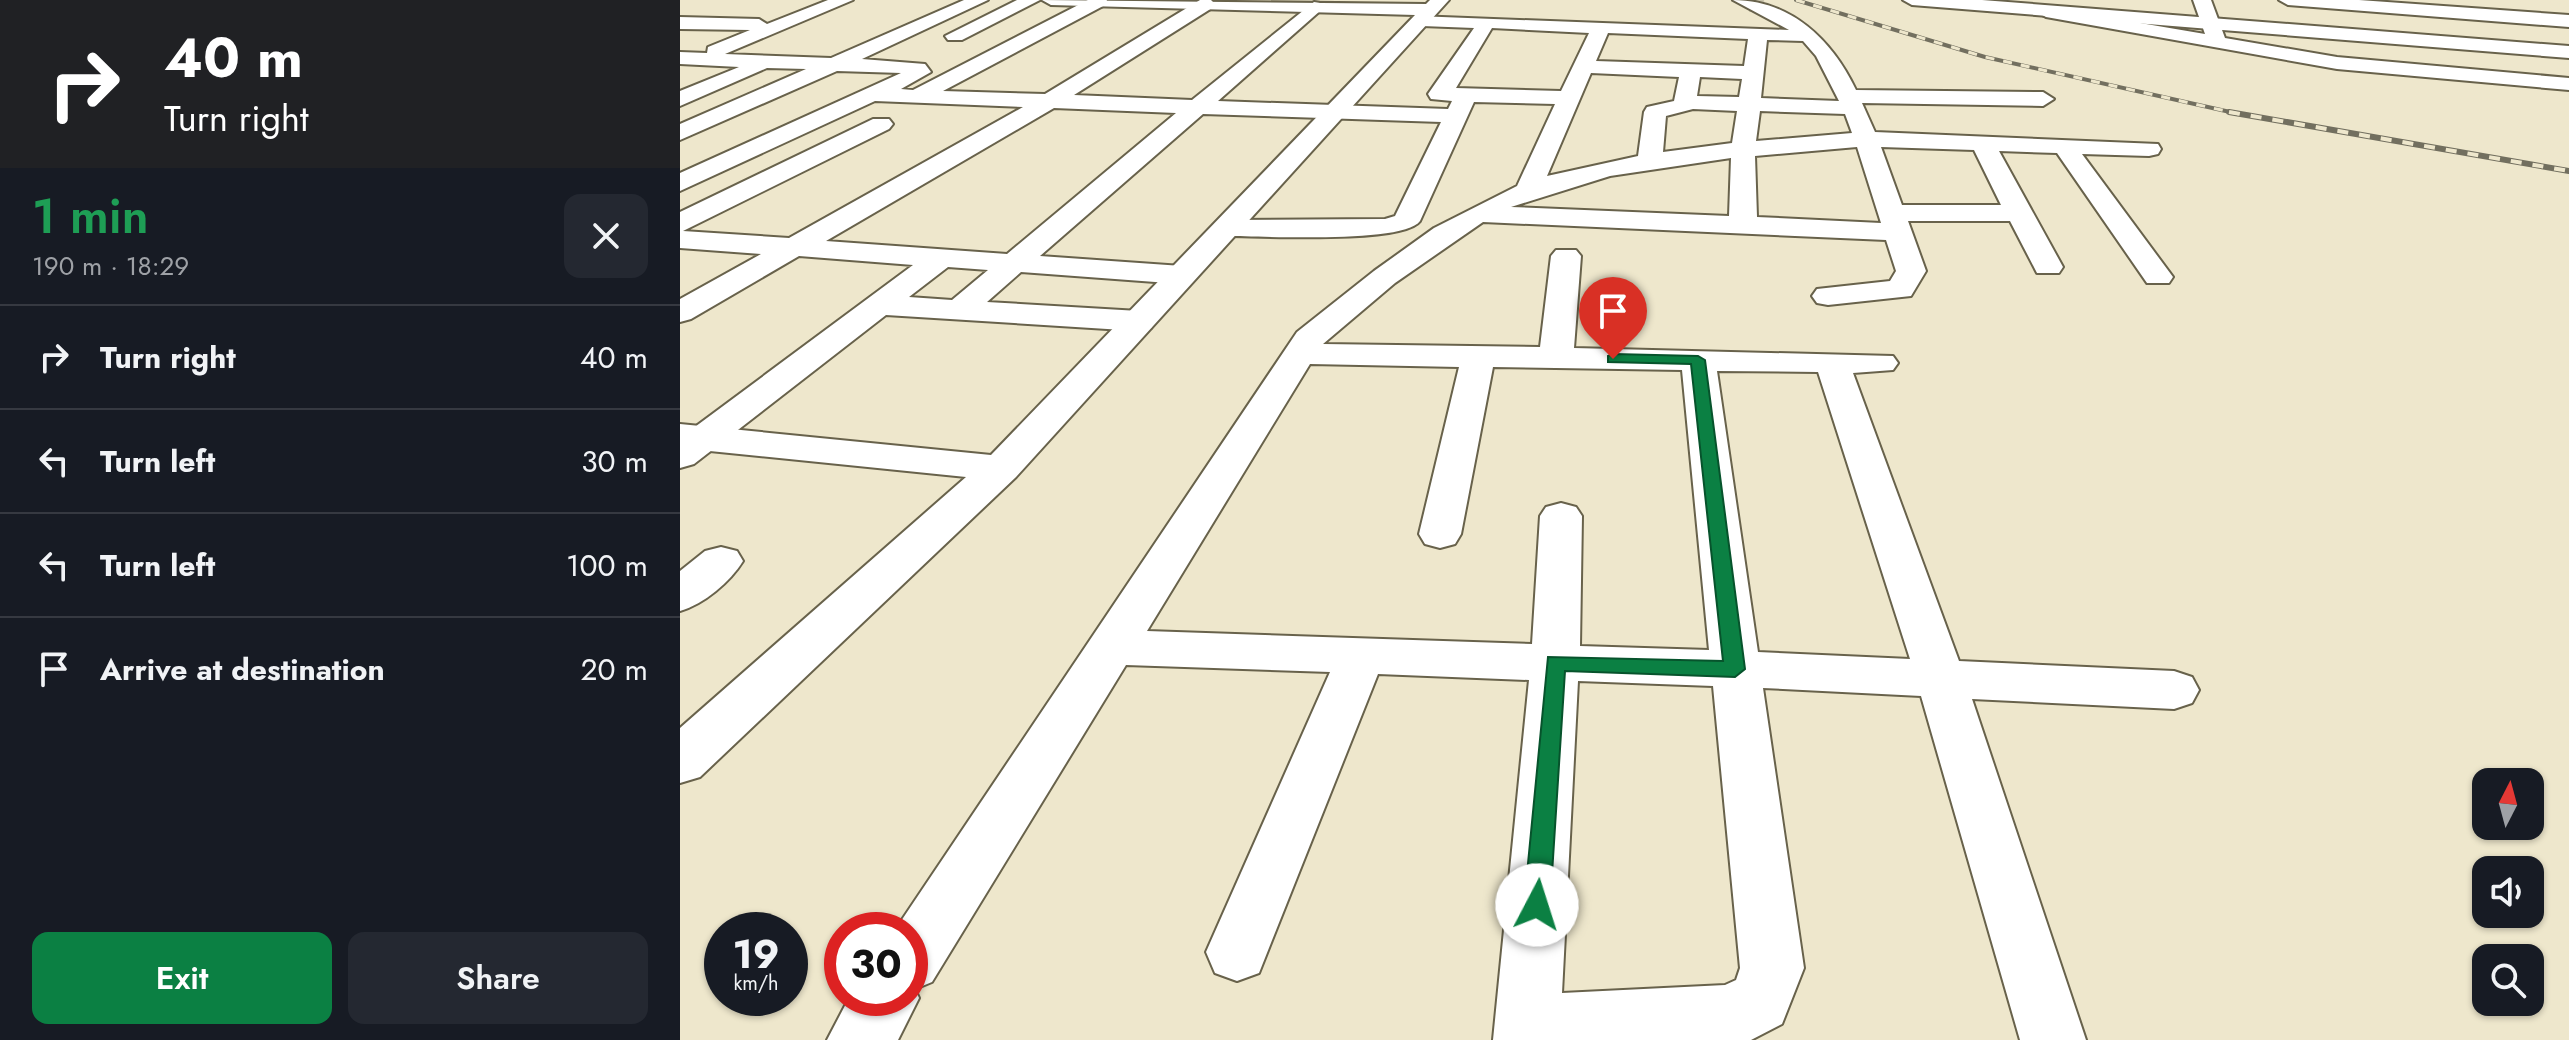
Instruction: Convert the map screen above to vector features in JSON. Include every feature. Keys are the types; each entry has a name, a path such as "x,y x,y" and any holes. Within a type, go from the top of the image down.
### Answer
{"street":[{"path":"687,59 844,0"},
{"path":"680,133 979,0"},
{"path":"892,66 1031,0"},
{"path":"1054,0 1274,3 1431,10 1486,23 1810,37"},
{"path":"1912,0 2046,12 2213,33 2343,34 2569,52"},
{"path":"2202,0 2213,33"},
{"path":"2288,0 2441,6 2569,21"},
{"path":"680,223 926,97 1099,1"},
{"path":"2318,1 2374,68"},
{"path":"680,312 1048,102 1206,4"},
{"path":"1743,4 1790,22 1810,37 1834,72 1855,115 1911,271 1907,284 1900,289 1875,294 1828,296"},
{"path":"2441,6 2522,80 2543,104"},
{"path":"959,310 1314,7"},
{"path":"2046,12 2075,7 2374,68 2569,84"},
{"path":"690,26 739,8"},
{"path":"680,761 1001,468 1227,228 1344,94 1431,10"},
{"path":"1227,228 1397,225 1409,214 1486,23"},
{"path":"690,26 778,26"},
{"path":"1528,190 1601,27"},
{"path":"1687,102 1699,32"},
{"path":"1743,226 1743,152 1758,34"},
{"path":"680,99 817,41"},
{"path":"680,183 877,95 921,72 918,68 774,59 687,59"},
{"path":"1583,67 1753,73"},
{"path":"1834,72 1862,72"},
{"path":"1223,84 1253,84"},
{"path":"877,95 1195,107 1344,94 1454,102 1569,98"},
{"path":"1649,164 1655,112 1687,102 1749,104 1855,115 1982,143 2149,149"},
{"path":"928,933 1298,354 1339,312 1479,214 1528,190 1649,164 1743,152 1855,115 2045,109"},
{"path":"1982,143 2048,267"},
{"path":"2064,146 2158,277"},
{"path":"1479,214 1743,226 1893,223 2019,213"},
{"path":"680,239 1182,275"},
{"path":"1556,358 1566,256"},
{"path":"688,444 941,258"},
{"path":"879,305 1139,321"},
{"path":"1298,354 1881,363"},
{"path":"1440,534 1478,357"},
{"path":"1561,516 1555,663 1527,1034 1729,1017 1759,1002 1772,968 1698,360"},
{"path":"1832,362 1941,679 2053,1040"},
{"path":"688,444 1001,468"},
{"path":"680,595 721,561"},
{"path":"1110,647 1735,669 2174,690"},
{"path":"1237,952 1361,656"},
{"path":"860,1040 875,1016"}],"tunnel":[{"path":"1748,2 1764,0"}],"railway":[{"path":"1796,0 1985,57 2234,113"},
{"path":"2229,112 2234,113"},
{"path":"2234,113 2569,171"},
{"path":"2234,113 2239,114"}],"route":[{"path":"1537,905 1555,663 1735,669 1698,360 1613,359"}]}
